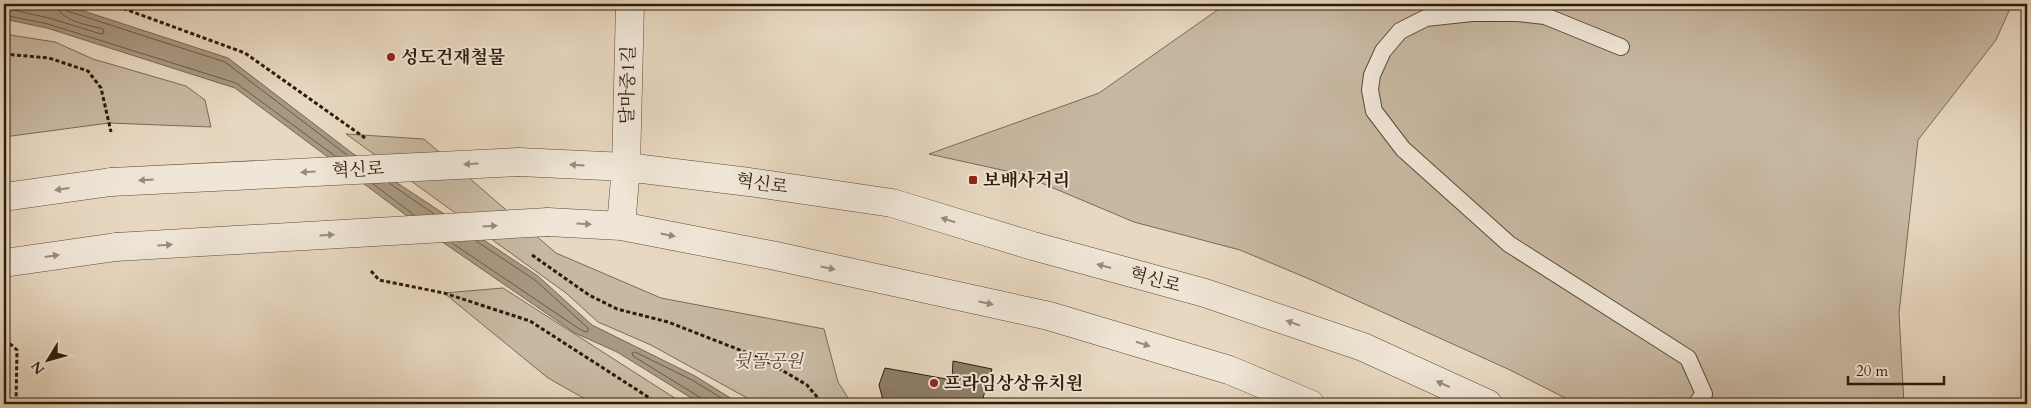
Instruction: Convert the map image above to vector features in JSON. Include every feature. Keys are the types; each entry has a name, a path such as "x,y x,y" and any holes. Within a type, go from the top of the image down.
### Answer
{"street":[{"name":"달마중1길","path":"621,226 626,167 630,4"},
{"name":"혁신로","path":"4,197 110,182 519,162 626,167 750,182 892,203 1033,246 1205,293 1363,347 1488,404"},
{"path":"4,262 116,247 548,222 621,226 776,256 1049,316 1229,370 1310,404"}],"lane":[{"path":"1621,47 1545,16 1518,13 1472,13 1426,18 1400,31 1383,51 1372,75 1370,90 1374,111 1403,149 1509,244 1688,358 1704,394 1696,404"}],"path":[{"path":"4,54 49,58 88,71 101,88 111,132"},
{"path":"371,271 379,280 444,293 530,320 659,404"},
{"path":"4,342 8,342 17,350 16,404"}],"green space":[{"path":"1226,4 2012,4 1996,40 1918,140 1899,313 1904,404 1577,404 1510,370 1314,281 1240,250 1134,222 1020,174 929,154 1099,93"},
{"path":"4,34 55,42 93,59 186,86 205,100 211,127 109,123 4,137"},
{"name":"뒷골공원","path":"346,134 424,139 556,253 661,298 824,329 838,382 852,404 758,404 651,345 598,322 566,293"},
{"path":"503,288 684,404 594,404 548,378 444,293"}],"water":[{"path":"4,4 62,4 228,58 352,153 538,276 592,325 695,376 740,404 701,404 617,352 575,333 438,239 235,88 47,28 4,19"}],"building":[{"name":"프라임상상유치원","path":"953,361 992,369 981,404 884,404 879,385 885,368 952,380"}],"place":[{"name":"성도건재철물","path":"391,57"},
{"name":"보배사거리","path":"973,180"},
{"name":"프라임상상유치원","path":"934,383"}]}
